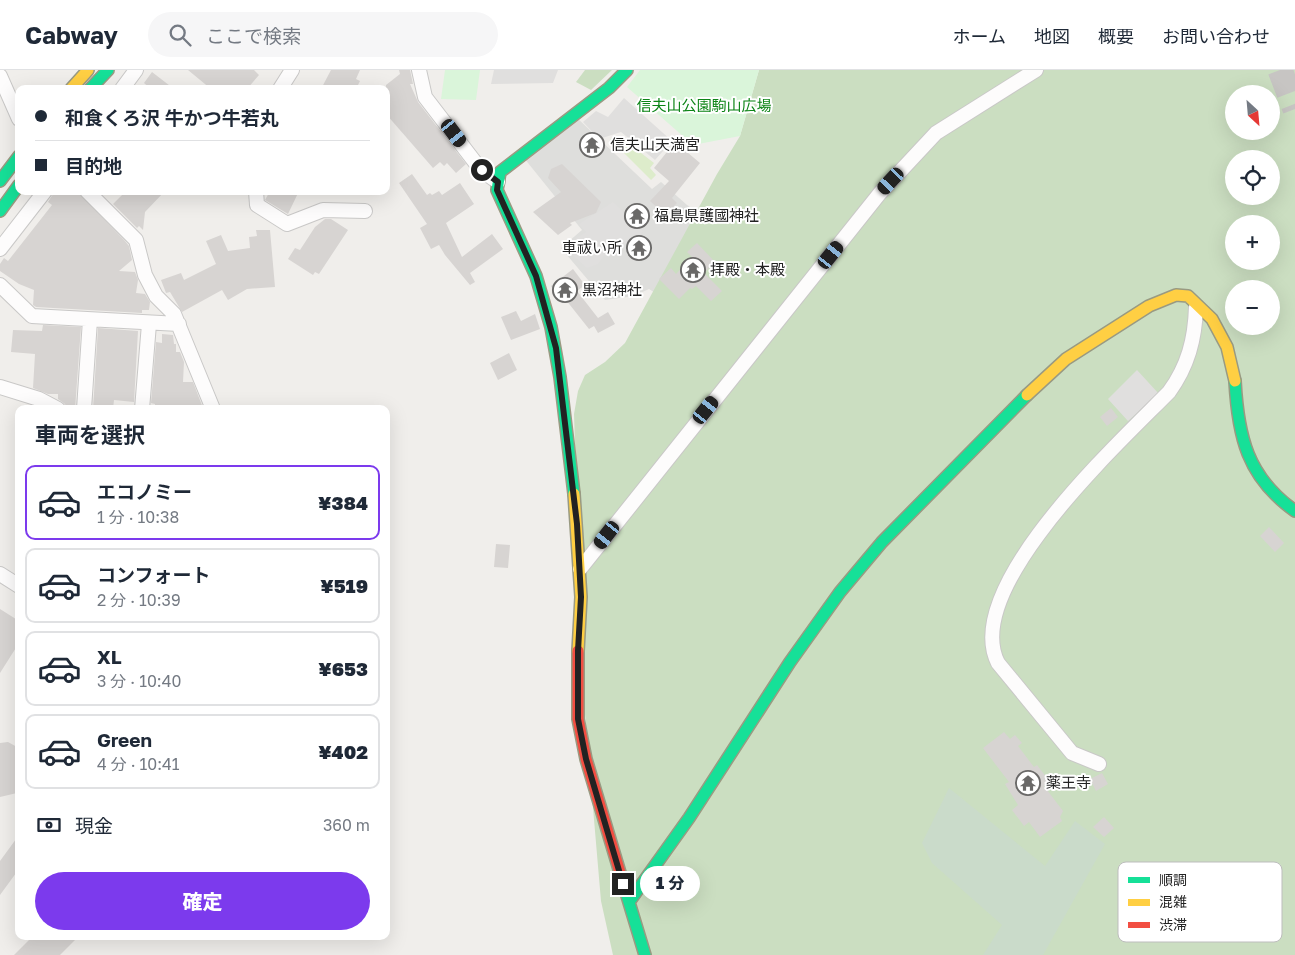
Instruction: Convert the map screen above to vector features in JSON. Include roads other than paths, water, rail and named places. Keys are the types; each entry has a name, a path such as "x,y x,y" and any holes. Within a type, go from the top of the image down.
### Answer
{"street":[{"path":"75,85 88,70"},
{"path":"125,85 136,70"},
{"path":"283,85 292,70"},
{"path":"419,70 426,97 482,170 498,182"},
{"path":"627,70 613,84 500,172 497,190 536,276 556,348 577,524 580,569 578,719 586,759 645,955"},
{"path":"580,569 880,193 936,133 1036,70"},
{"path":"94,85 106,72 118,85"},
{"path":"0,76 15,110"},
{"path":"0,181 15,161"},
{"path":"0,211 15,190"},
{"path":"0,248 42,195"},
{"path":"91,195 136,240 145,275 156,296 174,314 211,405"},
{"path":"256,195 257,205 287,224 323,210 365,211"},
{"path":"0,285 32,316 149,324 179,324"},
{"path":"629,902 689,818 790,662 840,592 882,542 1045,377 1066,359 1148,306 1176,295 1188,296 1196,307 1206,312 1215,324 1233,368 1237,420 1254,464 1272,490 1295,511"},
{"path":"1099,764 1072,753 998,663 992,652 993,618 1000,598 1021,560 1048,522 1170,392 1182,374 1195,328 1196,307"},
{"path":"84,405 90,320"},
{"path":"142,405 149,324"},
{"path":"0,387 39,399 50,405"},
{"path":"0,574 15,583"}],"tunnel":[{"path":"1280,70 1295,109"}],"place":[{"name":"信夫山天満宮","path":"592,145"},
{"name":"福島県護國神社","path":"637,216"},
{"name":"車祓い所","path":"639,248"},
{"name":"拝殿・本殿","path":"693,270"},
{"name":"黒沼神社","path":"565,290"},
{"name":"薬王寺","path":"1028,783"}],"park label":[{"name":"信夫山公園駒山広場","path":"704,106"}]}
